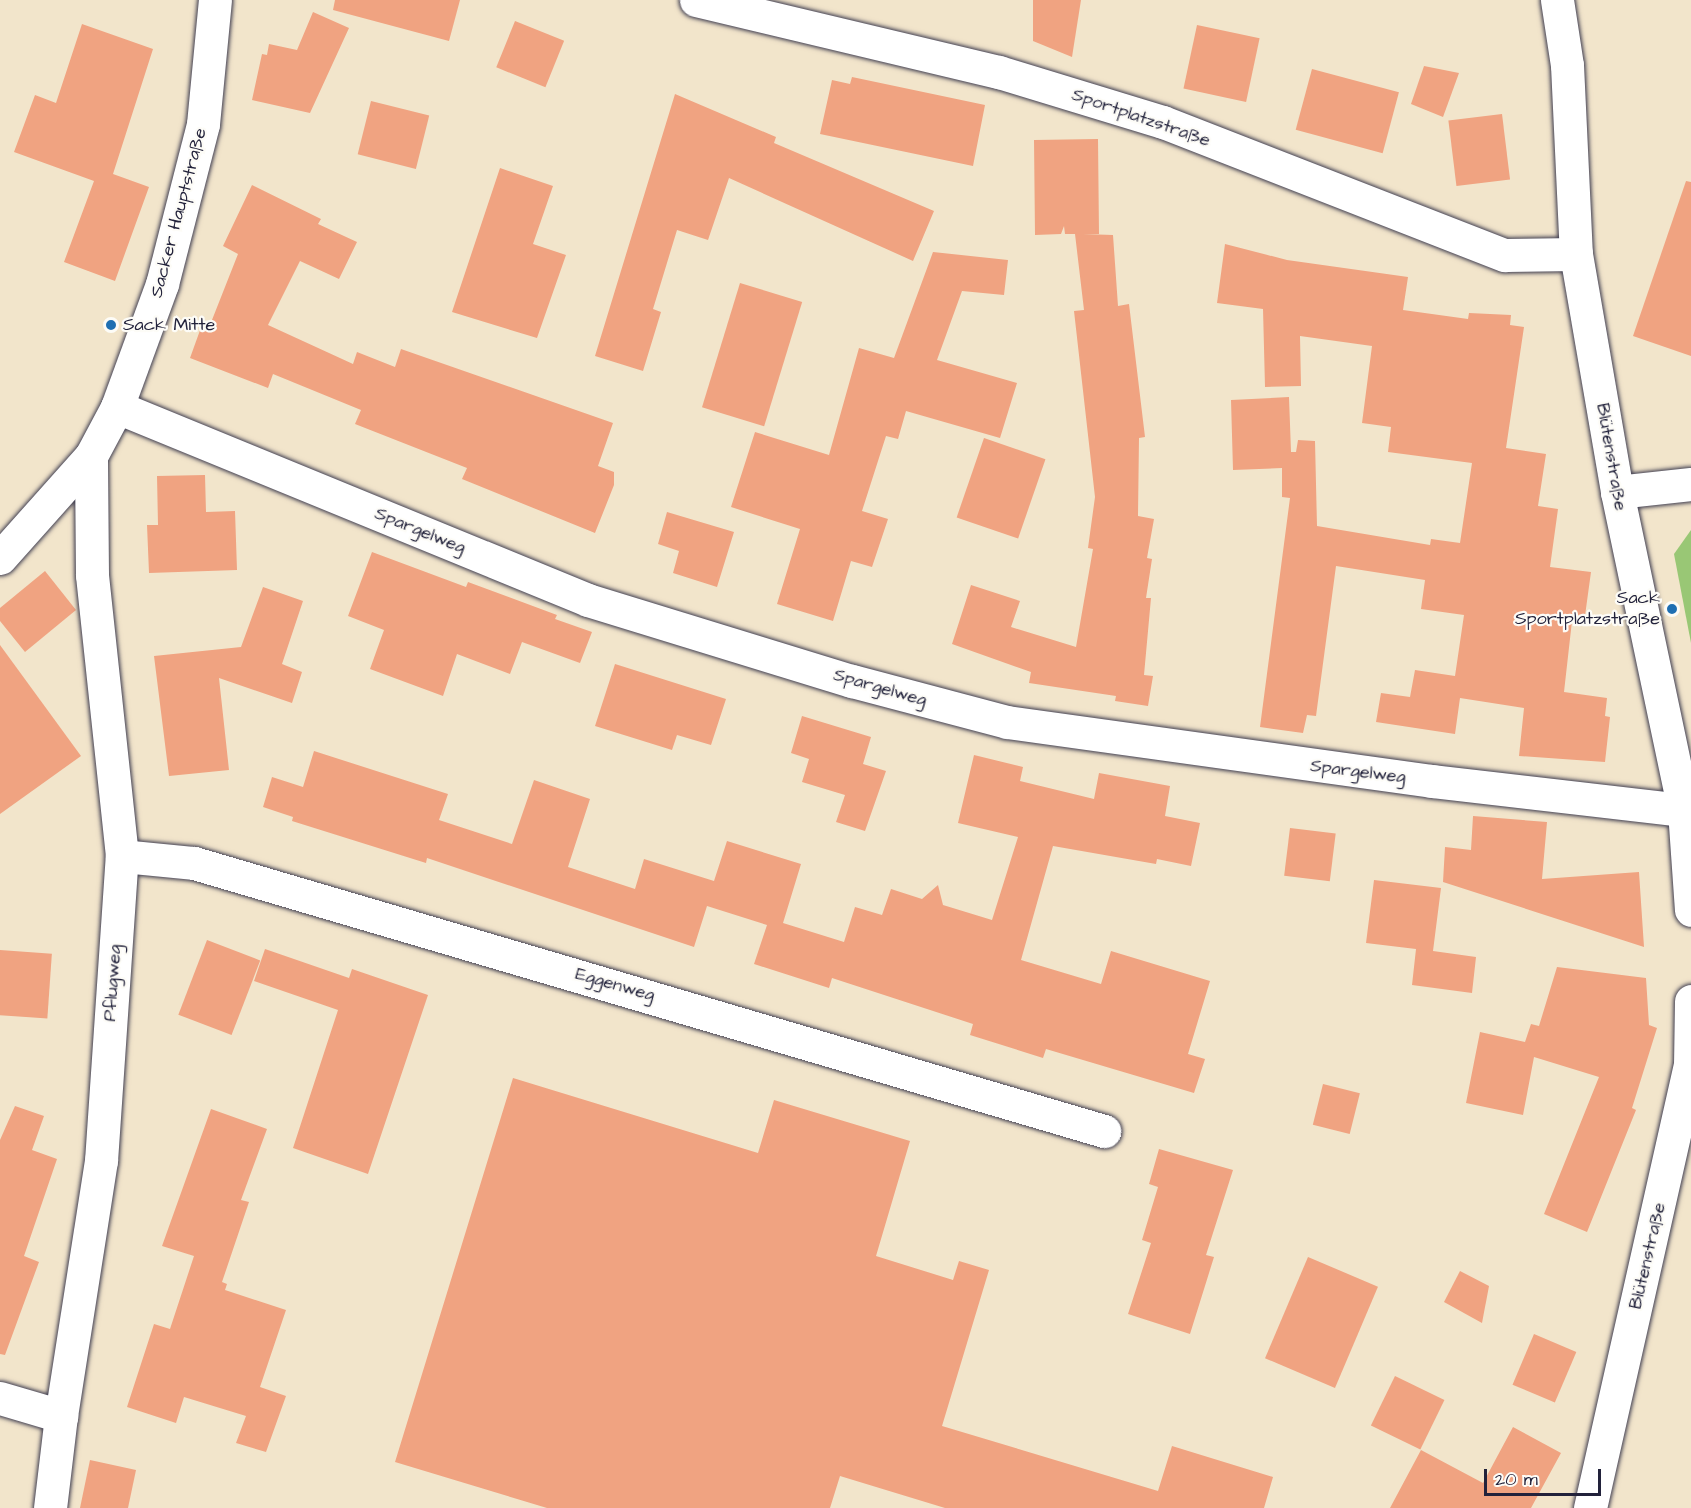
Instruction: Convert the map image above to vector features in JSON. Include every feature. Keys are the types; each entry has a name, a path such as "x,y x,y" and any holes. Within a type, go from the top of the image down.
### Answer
{"street":[{"name":"Sacker Hauptstraße","path":"0,558 91,456 117,406 162,284 203,124 214,0"},
{"name":"Sportplatzstraße","path":"696,0 999,72 1152,119 1505,255 1576,254"},
{"name":"Blütenstraße","path":"1557,0 1566,65 1576,254 1617,492 1684,810 1691,910"},
{"name":"Spargelweg","path":"117,406 588,600 973,714 1157,746 1684,810"},
{"name":"Pflugweg","path":"50,1508 61,1416 101,1161 122,856 92,575 91,456"},
{"path":"1617,492 1691,484"},
{"name":"Eggenweg","path":"122,856 194,863 1104,1131"},
{"name":"Blütenstraße","path":"1590,1508 1690,1066 1691,1001"},
{"path":"0,1398 61,1416"}],"green space":[{"path":"1691,530 1691,643 1674,554"}],"building":[{"path":"335,0 460,0 449,41 333,10"},
{"path":"1033,0 1081,0 1072,57 1033,41"},
{"path":"313,12 349,28 310,113 252,100 262,54 267,55 269,44 297,50"},
{"path":"515,21 564,41 545,87 496,67"},
{"path":"82,24 153,49 113,174 149,187 115,281 64,262 94,181 14,152 35,95 56,103"},
{"path":"1197,25 1260,38 1246,102 1183,89"},
{"path":"1424,66 1459,73 1443,117 1411,104"},
{"path":"1312,69 1399,92 1383,153 1296,130"},
{"path":"852,77 985,105 973,166 820,134 832,80 850,84"},
{"path":"675,94 776,137 774,143 934,211 913,261 729,178 708,240 677,230 653,309 661,312 643,371 595,356"},
{"path":"371,101 429,116 416,169 358,154"},
{"path":"1502,114 1510,180 1456,186 1448,121"},
{"path":"1098,139 1099,234 1083,234 1113,235 1118,306 1129,304 1145,437 1139,438 1138,516 1154,519 1147,558 1152,559 1146,598 1151,598 1144,675 1153,676 1148,706 1115,701 1116,696 1029,683 1031,672 952,644 971,585 1020,601 1011,627 1076,647 1093,549 1088,548 1095,497 1074,311 1084,310 1075,234 1065,234 1064,226 1061,234 1035,235 1034,140"},
{"path":"500,168 553,186 533,244 566,255 537,338 452,312"},
{"path":"1686,181 1691,182 1691,356 1633,336"},
{"path":"252,185 321,219 318,224 357,242 339,279 300,261 268,325 353,364 357,352 395,367 401,349 613,423 598,466 614,472 614,485 595,533 462,479 467,468 355,424 361,410 273,374 268,388 190,358 203,322 210,325 238,254 223,246"},
{"path":"1225,244 1287,260 1408,277 1403,310 1468,319 1469,313 1511,315 1510,325 1524,327 1506,448 1546,454 1538,506 1558,509 1550,567 1591,572 1584,623 1572,621 1564,692 1607,698 1605,716 1610,717 1605,762 1519,756 1524,708 1460,698 1455,734 1376,722 1381,693 1410,697 1415,670 1455,676 1464,615 1421,609 1425,580 1336,566 1316,716 1307,715 1303,733 1260,727 1290,498 1282,497 1282,468 1233,470 1231,400 1289,397 1291,452 1296,452 1298,440 1315,441 1317,526 1430,545 1431,539 1460,543 1472,463 1388,452 1391,427 1362,423 1372,346 1300,336 1301,386 1265,387 1263,309 1217,303"},
{"path":"933,252 1008,260 1004,295 962,291 937,360 1017,383 1000,438 906,411 898,439 886,436 862,511 888,519 872,567 851,561 833,621 777,604 800,529 731,507 755,432 829,455 859,348 894,358"},
{"path":"740,283 802,302 764,426 702,407"},
{"path":"984,438 1045,459 1018,539 957,517"},
{"path":"205,475 206,512 235,511 237,570 149,573 147,525 158,525 157,476"},
{"path":"667,512 734,532 717,587 673,573 679,551 658,544"},
{"path":"372,552 466,587 468,582 557,615 555,619 592,632 580,663 522,642 510,674 457,654 443,696 370,669 384,630 348,616"},
{"path":"45,571 76,610 25,652 0,621 0,608"},
{"path":"263,587 303,601 282,664 302,672 292,703 219,678 229,770 169,776 154,656 241,647"},
{"path":"0,645 81,756 0,814"},
{"path":"615,664 726,699 711,745 677,735 672,750 595,726"},
{"path":"802,716 871,737 863,764 886,771 865,831 836,822 845,795 802,782 809,759 791,753"},
{"path":"314,751 448,794 439,820 512,844 534,780 590,799 568,867 635,889 644,859 714,881 727,841 801,864 783,923 844,942 855,907 882,915 891,889 922,899 938,885 943,905 992,920 1018,837 958,823 974,755 1023,767 1020,781 1094,799 1099,773 1170,786 1165,816 1200,823 1191,866 1157,859 1156,864 1053,846 1021,960 1101,984 1111,951 1210,981 1188,1054 1205,1059 1194,1093 1046,1049 1043,1058 970,1035 973,1024 832,978 829,988 754,964 767,925 707,906 694,947 427,858 426,863 292,821 293,817 263,807 272,777 303,787"},
{"path":"1473,816 1547,822 1542,879 1639,872 1644,947 1443,882 1445,847 1471,850"},
{"path":"1290,828 1336,834 1330,881 1284,876"},
{"path":"1374,880 1441,888 1433,951 1476,957 1472,993 1412,985 1416,949 1366,943"},
{"path":"207,940 260,960 232,1035 178,1015"},
{"path":"265,949 349,978 352,969 428,995 368,1174 293,1148 338,1010 254,981"},
{"path":"0,950 52,954 47,1018 0,1015"},
{"path":"1557,967 1646,978 1649,1025 1657,1028 1632,1108 1636,1110 1587,1232 1544,1214 1599,1077 1534,1057 1523,1115 1466,1103 1480,1032 1525,1042 1531,1024 1539,1026"},
{"path":"513,1078 758,1153 774,1100 910,1141 876,1256 953,1280 959,1261 989,1270 942,1426 1158,1491 1172,1446 1273,1477 1264,1508 945,1508 840,1476 830,1508 547,1508 395,1462"},
{"path":"1323,1084 1360,1093 1350,1134 1313,1125"},
{"path":"15,1106 44,1116 32,1150 57,1159 24,1256 39,1262 5,1355 0,1354 0,1140"},
{"path":"211,1109 267,1129 241,1200 249,1202 222,1282 227,1284 225,1290 286,1310 260,1387 286,1396 266,1452 236,1443 246,1416 184,1397 176,1423 127,1407 154,1324 170,1329 194,1256 162,1246"},
{"path":"1159,1149 1233,1170 1206,1255 1214,1257 1190,1334 1128,1314 1151,1243 1142,1240 1158,1187 1149,1184"},
{"path":"1308,1257 1378,1287 1335,1388 1265,1358"},
{"path":"1460,1271 1489,1286 1482,1323 1444,1302"},
{"path":"1534,1334 1576,1352 1555,1403 1513,1385"},
{"path":"1395,1376 1444,1400 1420,1450 1371,1425"},
{"path":"1513,1427 1561,1453 1531,1508 1390,1508 1421,1450 1483,1483"},
{"path":"90,1460 136,1470 128,1508 80,1508"}],"place":[{"name":"Sack Mitte","path":"111,325"},
{"name":"Sack Sportplatzstraße","path":"1672,609"}]}
